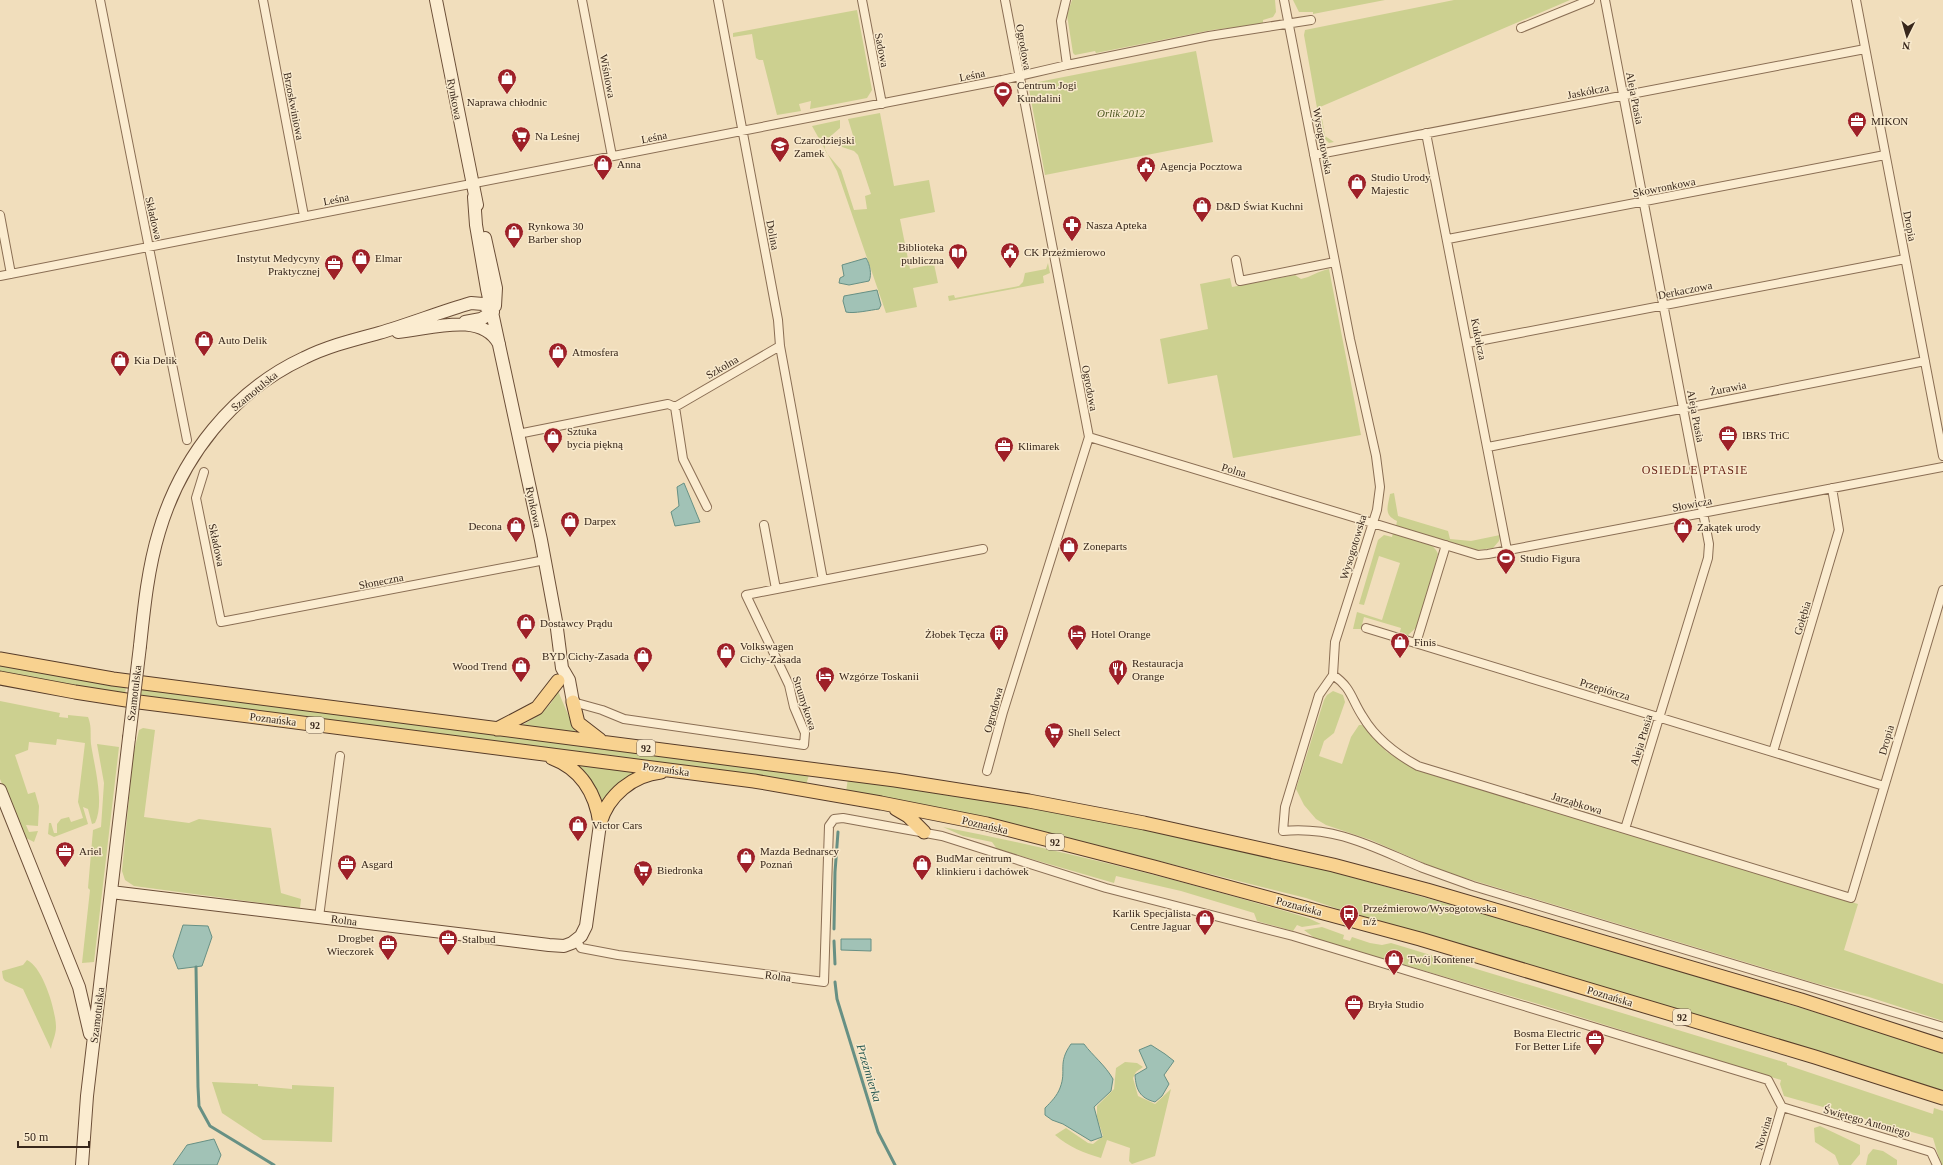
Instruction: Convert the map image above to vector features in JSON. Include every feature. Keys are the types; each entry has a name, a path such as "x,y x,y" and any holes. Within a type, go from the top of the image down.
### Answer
{"main road":[{"name":"Poznańska","path":"0,659 113,680 940,786 1073,809 1198,834 1333,865 1480,905 1801,1000 1943,1046"},
{"name":"Poznańska","path":"0,678 139,702 767,783 987,824 1154,866 1420,939 1815,1057 1943,1098"},
{"path":"497,729 521,718 537,708 558,681"},
{"path":"573,702 577,721 580,726 603,742"},
{"path":"525,751 558,761 579,775 594,798 600,824"},
{"path":"600,824 604,811 614,798 632,781 650,774 681,771"},
{"path":"881,804 903,813 924,832"}],"street":[{"name":"Składowa","path":"100,0 187,440"},
{"name":"Brzoskwiniowa","path":"263,0 304,216"},
{"name":"Rynkowa","path":"436,0 472,183 481,257 545,560 562,668 569,680 573,702"},
{"name":"Wiśniowa","path":"582,0 612,156"},
{"name":"Dolina","path":"718,0 743,130 742,137 778,320 780,346 823,580"},
{"name":"Sadowa","path":"862,0 882,104"},
{"name":"Ogrodowa","path":"988,772 1003,712 1089,437 1018,76 1005,0"},
{"path":"1066,0 1061,21 1067,65"},
{"name":"Wysogotowska","path":"1284,0 1335,262 1378,467 1379,497 1373,523 1335,642 1334,675"},
{"path":"1522,28 1590,0"},
{"name":"Aleja Ptasia","path":"1605,0 1709,544 1708,558 1625,829"},
{"name":"Dropia","path":"1856,0 1943,456"},
{"name":"Leśna","path":"0,276 150,248 304,216 882,104 1209,36 1312,20"},
{"name":"Jaskółcza","path":"1314,155 1865,48"},
{"name":"Kukułcza","path":"1426,133 1448,239 1507,550"},
{"name":"Skowronkowa","path":"1448,239 1885,155"},
{"name":"Rynkowa","path":"474,197 496,288 496,301 493,312"},
{"path":"0,215 11,274"},
{"path":"481,257 478,292 471,303 483,304 493,312"},
{"name":"Derkaczowa","path":"1468,343 1905,259"},
{"path":"1236,260 1240,281 1335,262"},
{"name":"Szamotulska","path":"82,1165 91,1060 128,738 150,572 161,525 182,475 208,435 246,396 283,369 322,350 471,303"},
{"name":"Szamotulska","path":"462,324 480,319 493,312"},
{"name":"Szamotulska","path":"378,333 473,324 483,328 494,336 500,347"},
{"name":"Szkolna","path":"675,407 780,346"},
{"name":"Żurawia","path":"1488,447 1925,361"},
{"path":"518,434 668,404 675,407 683,459 707,507"},
{"name":"Polna","path":"1089,437 1373,523"},
{"name":"Słowicza","path":"1373,523 1478,555 1704,513 1943,466"},
{"name":"Składowa","path":"204,472 196,498 221,622"},
{"name":"Gołębia","path":"1773,752 1839,530 1832,488"},
{"path":"764,525 776,589 984,549"},
{"path":"1416,643 1446,545"},
{"name":"Słoneczna","path":"221,622 545,560"},
{"name":"Strumykowa","path":"573,702 587,705 624,719 804,745 805,733 794,707 789,685 746,595 776,589"},
{"name":"Dropia","path":"1851,898 1943,590"},
{"name":"Przepiórcza","path":"1366,628 1884,786"},
{"path":"562,668 558,681 566,697 573,702"},
{"path":"1334,675 1319,694 1285,807 1283,831 1319,831 1338,835 1380,848 1423,868 1473,886 1943,1027"},
{"name":"Jarząbkowa","path":"1334,675 1345,683 1362,717 1379,738 1391,749 1418,766 1851,898"},
{"path":"319,917 340,756"},
{"path":"0,790 79,987 89,1024 91,1060"},
{"name":"Poznańska","path":"832,820 836,818 843,818 924,832 949,838 1106,888 1293,936 1768,1080 1782,1107"},
{"name":"Rolna","path":"111,892 558,946 568,945 576,940 581,948 608,953 824,982 828,829 832,820"},
{"path":"576,940 586,926 600,824"},
{"name":"Nowina","path":"1765,1165 1782,1107"},
{"name":"Świętego Antoniego","path":"1782,1107 1931,1152 1937,1165"}],"green space":[{"path":"1072,0 1275,0 1276,12 1273,17 1263,20 1263,24 1212,30 1096,53 1095,51 1075,55 1073,53 1067,15"},
{"path":"1293,0 1385,0 1313,14 1313,12 1299,12"},
{"path":"1454,0 1570,0 1320,107 1325,136 1334,142 1329,143 1322,136 1304,35 1305,30"},
{"path":"857,10 872,90 867,98 810,109 811,101 799,104 801,111 777,115 763,60 756,58 752,34 733,37 733,33"},
{"name":"Orlik 2012","path":"1196,51 1213,142 1045,175 1028,84"},
{"path":"880,113 894,186 929,180 935,212 900,219 910,269 934,264 938,283 913,288 917,307 886,313 837,171 828,154 841,170 854,210 867,209 865,196 871,194 858,155 854,151 842,147 840,144 855,142 848,119"},
{"path":"840,120 840,128 825,141 825,149 812,126"},
{"path":"838,137 840,144 833,144"},
{"path":"1048,263 1050,273 1043,276 1044,283 949,301 948,296 954,295 955,298 1019,286 1023,282 1025,273 1046,269"},
{"path":"1329,269 1361,435 1233,458 1217,375 1168,384 1160,339 1208,329 1200,284 1230,278 1232,287 1295,275 1301,279"},
{"path":"1394,493 1398,516 1448,531 1450,539 1471,541 1500,535 1499,541 1493,548 1477,550 1396,526 1397,521 1388,513 1390,494"},
{"path":"1393,533 1419,539 1431,545 1438,554 1418,626 1408,635 1399,635 1401,628 1364,617 1361,629 1353,629 1357,612 1382,620 1400,563 1379,556 1364,605 1359,604 1378,540 1384,535 1392,537"},
{"path":"0,665 126,687 125,695 0,673"},
{"path":"141,689 809,775 806,785 140,697"},
{"path":"558,691 576,733 521,726 542,713 551,703"},
{"path":"1333,691 1343,695 1345,702 1334,733 1324,741 1319,756 1342,764 1351,737 1359,725 1362,725 1387,752 1416,770 1858,904 1844,950 1943,984 1943,1021 1869,997 1815,983 1442,871 1371,840 1326,825 1316,819 1304,805 1296,789 1324,700 1327,695"},
{"path":"0,701 60,713 59,717 68,718 68,715 88,717 99,795 98,815 95,823 92,824 88,809 83,807 88,824 54,837 48,834 49,823 51,823 54,833 57,833 57,824 61,819 69,817 71,822 83,818 78,802 85,743 57,739 56,745 29,742 28,750 15,755 28,794 35,792 39,806 38,826 26,825 29,832 38,831 34,842 24,837 0,779"},
{"path":"143,728 155,730 144,817 189,823 199,819 271,828 281,893 301,899 300,908 134,886 125,880 122,871 133,756 139,730"},
{"path":"97,744 119,747 94,962 82,963 90,890 88,888 93,830 101,827 104,783"},
{"path":"576,764 635,772 620,783 603,802 591,780"},
{"path":"848,778 958,794 1208,843 1333,872 1563,936 1943,1051 1943,1093 1341,910 1306,898 983,818 846,792"},
{"path":"943,827 1035,846 1126,868 1263,905 1308,918 1321,924 1302,927 1297,925 1293,931 1257,921 1254,913 1181,891 1116,876 1114,883 997,849 992,842 963,836"},
{"path":"1322,927 1344,935 1343,939 1350,941 1352,937 1382,945 1391,943 1787,1063 1787,1065 1933,1114 1934,1108 1943,1111 1943,1165 1941,1165 1933,1138 1784,1096 1780,1084 1781,1080 1545,1006 1316,939 1304,930"},
{"path":"27,960 33,964 43,980 48,990 54,1011 56,1027 51,1049 23,989 5,981 3,978 2,971 23,965"},
{"path":"1125,1062 1137,1063 1143,1067 1136,1072 1133,1078 1138,1096 1155,1104 1171,1089 1155,1156 1132,1164 1129,1161 1130,1148 1107,1140 1101,1158 1077,1149 1055,1135 1066,1128 1088,1143 1093,1144 1103,1136 1097,1117 1097,1106 1114,1089 1116,1068"},
{"path":"212,1082 258,1084 258,1086 292,1089 292,1085 334,1087 332,1142 263,1140 222,1113"},
{"path":"1820,1126 1860,1145 1860,1154 1851,1165 1839,1165 1835,1155 1815,1142 1814,1128"},
{"path":"1873,1149 1883,1151 1897,1160 1897,1165 1866,1165 1868,1155"}],"water":[{"path":"866,258 869,263 870,270 869,281 849,285 839,283 840,278 844,276 842,265"},
{"path":"877,290 881,305 879,309 846,312 843,301 844,296"},
{"path":"684,483 700,522 675,526 671,512 679,506 677,487"},
{"path":"183,925 208,926 212,937 202,966 178,969 173,956"},
{"path":"841,939 871,939 871,951 841,950"},
{"path":"1071,1044 1084,1044 1113,1079 1111,1091 1094,1107 1102,1137 1091,1141 1045,1115 1045,1108 1056,1096 1060,1088 1063,1076 1064,1057"},
{"path":"1151,1045 1174,1061 1164,1075 1169,1084 1162,1096 1155,1102 1142,1096 1136,1085 1135,1075 1147,1068 1139,1050"},
{"path":"214,1139 221,1155 217,1165 173,1165 187,1145"}],"waterway":[{"name":"Przeźmierka","path":"834,929 835,872 838,832"},
{"name":"Przeźmierka","path":"834,941 835,964"},
{"path":"196,967 199,1106 210,1126 274,1165"},
{"name":"Przeźmierka","path":"835,982 837,999 878,1132 895,1165"}],"place":[{"name":"Naprawa chłodnic","path":"507,95"},
{"name":"Centrum Jogi Kundalini","path":"1003,108"},
{"name":"MIKON","path":"1857,138"},
{"name":"Na Leśnej","path":"521,153"},
{"name":"Czarodziejski Zamek","path":"780,163"},
{"name":"Anna","path":"603,181"},
{"name":"Agencja Pocztowa","path":"1146,183"},
{"name":"Studio Urody Majestic","path":"1357,200"},
{"name":"D&D Świat Kuchni","path":"1202,223"},
{"name":"Nasza Apteka","path":"1072,242"},
{"name":"Rynkowa 30 Barber shop","path":"514,249"},
{"name":"CK Przeźmierowo","path":"1010,269"},
{"name":"Biblioteka publiczna","path":"958,270"},
{"name":"Elmar","path":"361,275"},
{"name":"Instytut Medycyny Praktycznej","path":"334,281"},
{"name":"Auto Delik","path":"204,357"},
{"name":"Atmosfera","path":"558,369"},
{"name":"Kia Delik","path":"120,377"},
{"name":"IBRS TriC","path":"1728,452"},
{"name":"Sztuka bycia piękną","path":"553,454"},
{"name":"Klimarek","path":"1004,463"},
{"name":"Darpex","path":"570,538"},
{"name":"Decona","path":"516,543"},
{"name":"Zakątek urody","path":"1683,544"},
{"name":"Zoneparts","path":"1069,563"},
{"name":"Studio Figura","path":"1506,575"},
{"name":"Dostawcy Prądu","path":"526,640"},
{"name":"Żłobek Tęcza","path":"999,651"},
{"name":"Hotel Orange","path":"1077,651"},
{"name":"Finis","path":"1400,659"},
{"name":"Volkswagen Cichy-Zasada","path":"726,669"},
{"name":"BYD Cichy-Zasada","path":"643,673"},
{"name":"Wood Trend","path":"521,683"},
{"name":"Restauracja Orange","path":"1118,686"},
{"name":"Wzgórze Toskanii","path":"825,693"},
{"name":"Shell Select","path":"1054,749"},
{"name":"Victor Cars","path":"578,842"},
{"name":"Ariel","path":"65,868"},
{"name":"Mazda Bednarscy Poznań","path":"746,874"},
{"name":"Asgard","path":"347,881"},
{"name":"BudMar centrum klinkieru i dachówek","path":"922,881"},
{"name":"Biedronka","path":"643,887"},
{"name":"Przeźmierowo/Wysogotowska n/ż","path":"1349,931"},
{"name":"Karlik Specjalista Centre Jaguar","path":"1205,936"},
{"name":"Stalbud","path":"448,956"},
{"name":"Drogbet Wieczorek","path":"388,961"},
{"name":"Twój Kontener","path":"1394,976"},
{"name":"Bryła Studio","path":"1354,1021"},
{"name":"Bosma Electric For Better Life","path":"1595,1056"}],"district":[{"name":"OSIEDLE PTASIE","path":"1695,470"}]}
